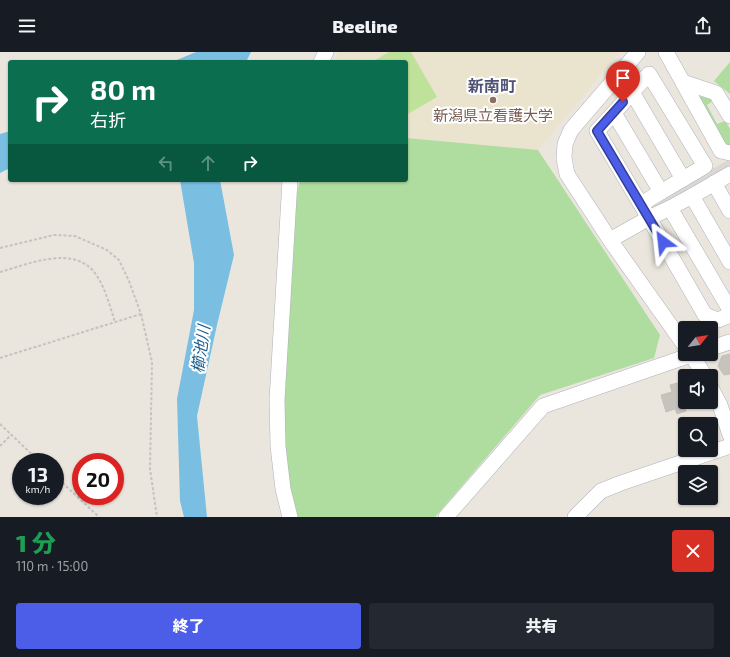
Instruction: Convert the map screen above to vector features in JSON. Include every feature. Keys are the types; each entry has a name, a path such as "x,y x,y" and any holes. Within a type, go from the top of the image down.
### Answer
{"street":[{"path":"638,52 571,130 565,144 564,158 567,174 610,240 678,335"},
{"path":"666,52 721,151 730,154"},
{"path":"641,204 705,166 649,74 597,131 705,315 718,320 730,315"},
{"path":"683,82 716,93 730,116"},
{"path":"632,92 684,179"},
{"path":"614,113 661,192"},
{"path":"610,240 730,174"},
{"path":"290,182 277,400 278,446 283,489 290,517"},
{"path":"714,183 730,211"},
{"path":"692,196 730,262"},
{"path":"670,208 730,310"},
{"path":"718,346 730,342"},
{"path":"446,517 543,406 678,356"},
{"path":"718,401 730,435"},
{"path":"574,517 601,491 620,483 730,446"}],"path":[{"path":"0,248 54,235 76,236 107,250 119,260 129,281 141,314 152,362 150,469 157,517"},
{"path":"0,272 48,258 75,259 89,267 97,275 105,290 115,322"},
{"path":"0,358 141,314"},
{"path":"0,424 30,453"},
{"path":"0,446 11,435"},
{"path":"64,484 99,517"}],"shaded area":[{"name":"新潟県立看護大学","path":"338,52 620,52 538,150 408,138 408,60 336,60"},
{"path":"730,159 730,169 655,210 651,204"}],"green space":[{"path":"389,52 411,52 437,97 408,114 408,60 375,60"},
{"path":"730,62 730,94 714,81"},
{"path":"694,95 712,99 713,101 707,105 717,124 725,121 730,129 730,146 727,147"},
{"path":"408,138 538,150 660,335 654,358 540,395 435,517 297,517 289,488 282,415 293,210 300,182 408,182"}],"water":[{"path":"196,52 251,52 247,60 177,60"},
{"path":"8,132 8,169 0,173 0,134"},
{"name":"櫛池川","path":"180,182 220,182 234,255 197,416 207,517 184,517 180,501 177,399 194,310 194,263"}],"building":[{"path":"730,354 730,374 724,375 718,366 722,356"},
{"path":"678,383 678,409 685,409 686,411 677,414 675,409 666,412 661,395 672,392 670,385"}],"place":[{"name":"新潟県立看護大学","path":"493,100"}],"district":[{"name":"新南町","path":"492,85"}],"route":[{"path":"623,102 597,131 663,242"}]}
